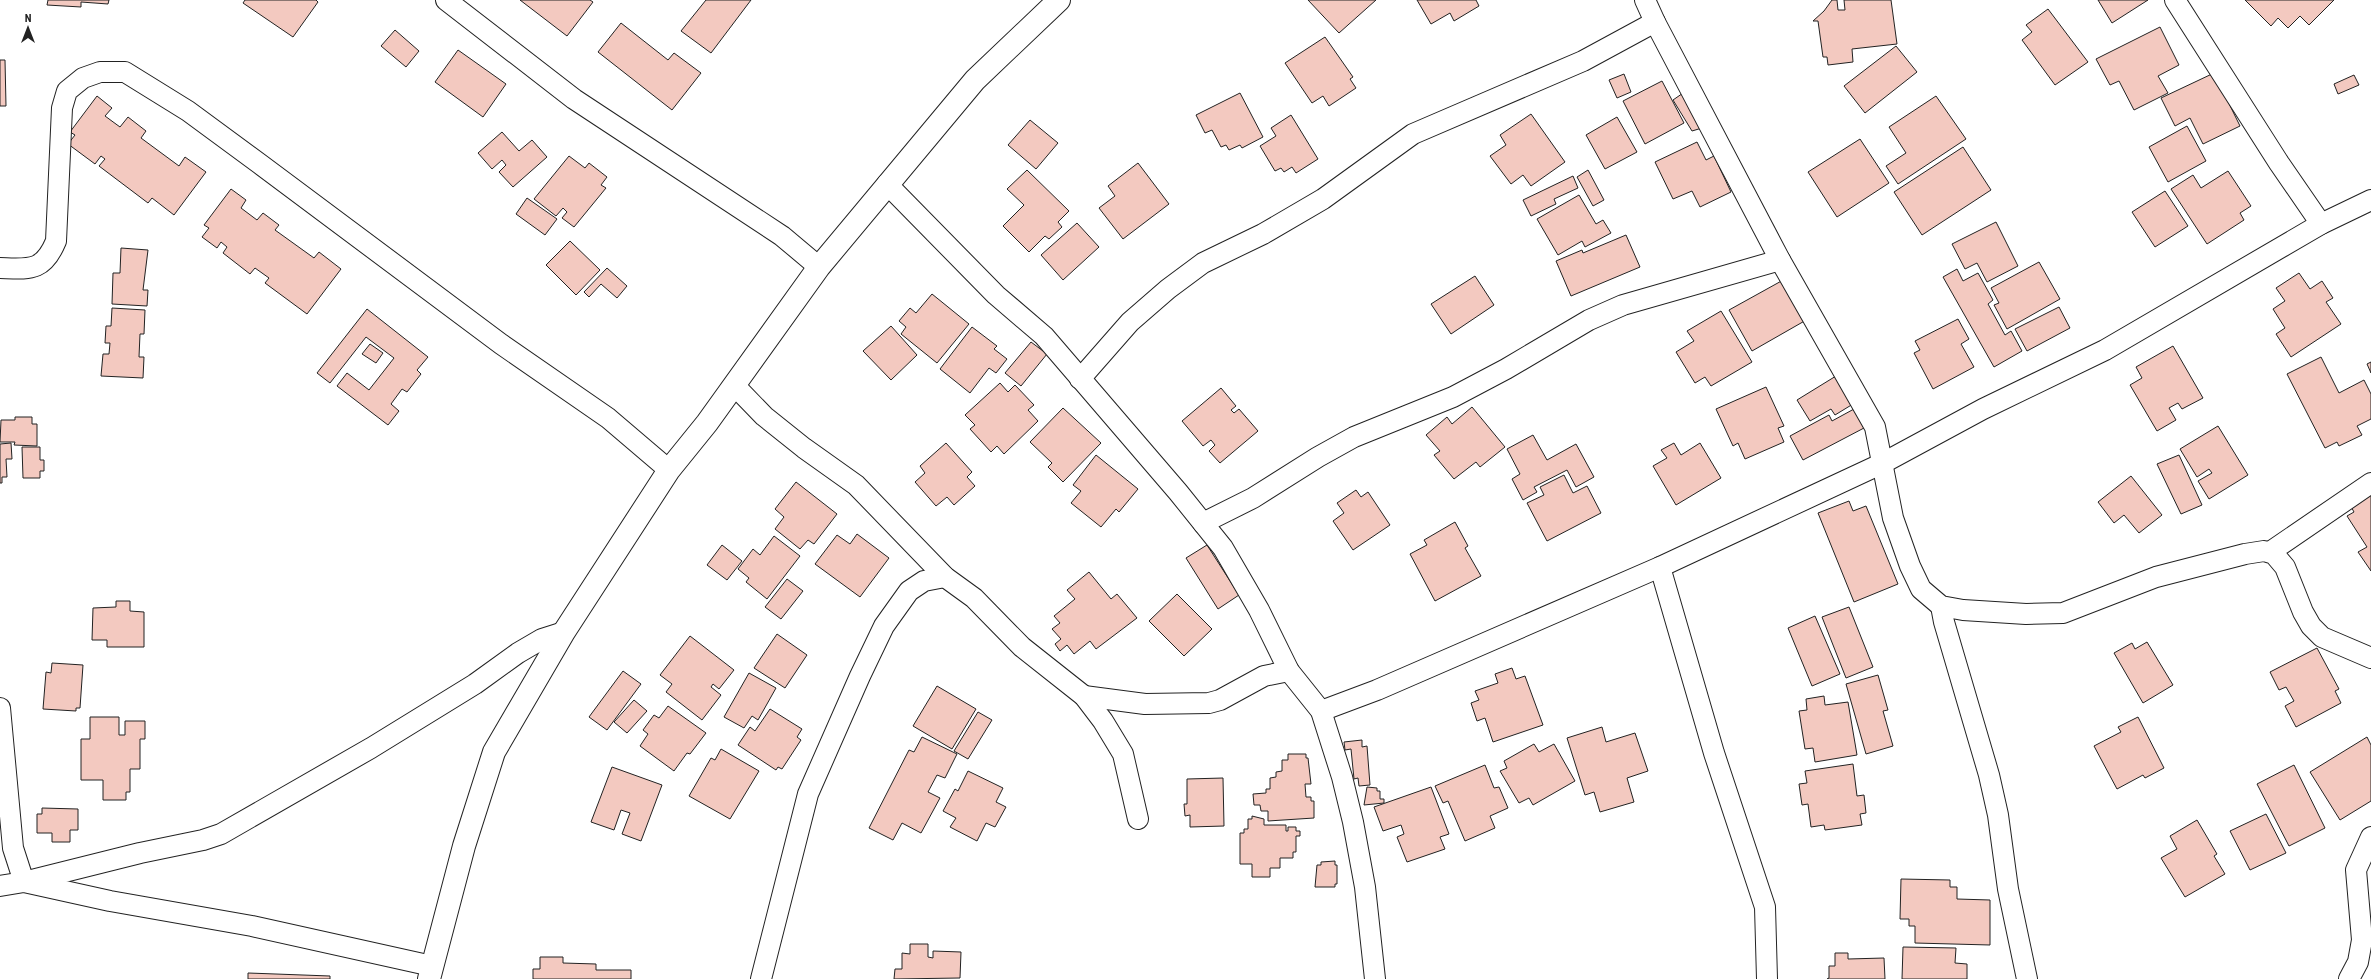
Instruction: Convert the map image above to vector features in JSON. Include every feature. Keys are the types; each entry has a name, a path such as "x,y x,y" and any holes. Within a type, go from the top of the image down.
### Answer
{"main road":[{"path":"431,973 464,846 494,752 564,632 669,470 707,422 819,267 975,80 1059,0"}],"street":[{"path":"446,0 574,99 782,236 819,267"},
{"path":"1646,0 1655,22 1780,260 1824,340 1864,405 1874,427 1883,463 1893,518 1910,566 1922,588 1941,606 1991,613 2063,613 2156,577 2245,554 2270,552 2371,482"},
{"path":"2175,0 2279,163 2321,224"},
{"path":"1080,379 1130,322 1168,289 1203,264 1263,234 1323,199 1413,134 1583,61 1655,22"},
{"path":"0,268 30,269 39,265 51,253 56,240 62,108 67,91 83,78 100,72 125,72 188,111 501,344 608,418 669,470"},
{"path":"887,184 996,295 1044,336 1223,548 1251,596 1289,671 1321,711 1342,777 1353,822 1365,886 1375,979"},
{"path":"1321,711 1377,690 1660,567 1883,463 1983,409 2105,350 2321,224 2371,200"},
{"path":"1203,523 1253,498 1318,457 1354,438 1453,397 1506,369 1590,320 1623,305 1780,260"},
{"path":"734,385 764,416 804,448 856,484 945,577 974,598 1022,647 1084,696 1103,721 1123,754 1138,819"},
{"path":"2270,552 2274,554 2285,567 2303,612 2316,632 2322,637 2371,658"},
{"path":"1660,567 1714,753 1765,907 1766,979"},
{"path":"761,979 808,794 860,676 884,626 909,591 924,581 945,577"},
{"path":"1941,606 1944,622 1961,675 1998,815 2008,889 2027,979"},
{"path":"0,886 24,882 140,853 204,840 221,834 371,748 475,684 518,653 542,639 564,632"},
{"path":"1084,696 1145,704 1209,703 1220,700 1264,676 1289,671"},
{"path":"0,708 13,848 24,882"},
{"path":"2349,979 2358,962 2362,940 2356,870 2371,837"},
{"path":"24,882 110,901 252,926 431,973"}],"building":[{"path":"48,0 109,0 108,4 81,2 81,7 47,5"},
{"path":"245,0 316,0 318,2 293,37 243,3"},
{"path":"520,0 590,0 593,2 567,36"},
{"path":"706,0 751,0 711,53 681,31"},
{"path":"1308,0 1376,0 1339,33"},
{"path":"1417,0 1476,0 1479,6 1454,21 1450,13 1431,24"},
{"path":"1832,0 1837,0 1838,10 1845,10 1844,0 1891,0 1897,44 1852,49 1853,62 1828,65 1827,57 1823,57 1818,21 1813,21 1824,11"},
{"path":"2098,0 2148,0 2112,23"},
{"path":"2245,0 2334,0 2309,25 2300,16 2288,28 2278,18 2271,26"},
{"path":"2048,9 2088,62 2055,85 2022,40 2032,32 2026,25"},
{"path":"621,23 668,60 674,53 701,73 672,110 598,52"},
{"path":"2160,27 2179,65 2158,76 2168,93 2134,110 2119,81 2110,85 2096,59"},
{"path":"395,30 419,51 406,67 381,46"},
{"path":"1325,37 1353,77 1350,79 1356,88 1329,106 1323,96 1312,103 1285,63"},
{"path":"1896,46 1917,72 1865,113 1844,86"},
{"path":"458,50 506,84 483,117 435,82"},
{"path":"0,60 5,60 6,106 0,106"},
{"path":"2214,73 2240,126 2203,144 2190,118 2175,126 2161,98"},
{"path":"1624,74 1631,92 1617,98 1609,80"},
{"path":"2354,75 2359,85 2338,94 2334,84"},
{"path":"1662,81 1684,123 1645,144 1623,101"},
{"path":"1686,91 1702,128 1692,131 1673,100"},
{"path":"1240,93 1263,137 1242,148 1240,145 1229,150 1226,145 1221,147 1212,130 1205,133 1196,115"},
{"path":"97,96 112,108 105,116 120,127 128,117 146,131 141,138 179,166 185,157 206,172 174,215 152,198 148,203 99,166 105,159 101,156 95,164 68,144 75,135 70,132"},
{"path":"1936,96 1966,139 1898,184 1886,166 1906,153 1889,127"},
{"path":"1531,114 1565,162 1531,186 1523,175 1511,184 1490,156 1506,145 1500,135"},
{"path":"1291,115 1318,159 1296,173 1292,167 1284,172 1281,168 1275,171 1260,146 1276,136 1271,128"},
{"path":"1617,117 1637,152 1605,169 1586,135"},
{"path":"1030,120 1058,143 1036,169 1008,145"},
{"path":"2187,126 2206,161 2168,182 2149,147"},
{"path":"502,132 519,151 532,140 547,157 513,187 499,172 506,165 502,160 492,169 478,153"},
{"path":"1860,139 1889,183 1837,217 1808,172"},
{"path":"1697,142 1706,160 1714,156 1731,192 1700,207 1692,191 1673,199 1655,162"},
{"path":"1963,147 1991,190 1922,235 1894,192"},
{"path":"569,156 585,168 589,163 607,177 601,185 606,188 574,227 562,218 567,212 563,208 556,216 534,199"},
{"path":"1138,163 1169,204 1123,239 1099,208 1115,196 1108,186"},
{"path":"1027,170 1069,211 1058,222 1062,227 1049,239 1045,236 1029,252 1003,226 1024,205 1007,189"},
{"path":"1588,170 1604,200 1593,206 1577,177"},
{"path":"2228,171 2251,206 2240,213 2244,220 2207,244 2171,189 2193,175 2201,188"},
{"path":"1573,176 1578,188 1554,199 1556,204 1531,216 1523,200"},
{"path":"231,189 246,200 241,208 257,220 263,213 279,225 275,230 314,258 319,252 341,269 307,314 265,283 269,278 255,268 250,274 223,253 227,247 221,242 217,248 202,237 209,228 204,225"},
{"path":"2165,191 2188,226 2155,247 2132,212"},
{"path":"1579,195 1596,224 1603,220 1611,233 1585,247 1582,241 1558,255 1537,219"},
{"path":"527,198 557,219 545,235 516,214"},
{"path":"1996,222 2018,266 1987,282 1977,263 1965,269 1952,244"},
{"path":"1077,223 1099,247 1063,280 1041,255"},
{"path":"1626,235 1640,267 1571,296 1556,261 1582,250 1583,253"},
{"path":"570,241 600,270 576,295 546,265"},
{"path":"121,248 148,250 143,290 148,290 147,306 112,304 113,273 120,273"},
{"path":"2039,262 2060,299 2007,329 1994,305 1999,303 1991,288"},
{"path":"607,268 627,286 617,298 601,284 589,297 584,292"},
{"path":"1957,269 1963,281 1978,273 1993,300 1988,304 2005,335 2011,331 2022,351 1994,367 1943,277"},
{"path":"2299,273 2310,289 2322,281 2333,298 2326,302 2341,324 2291,357 2276,334 2285,328 2273,309 2285,301 2276,288"},
{"path":"1475,276 1494,305 1451,334 1431,304"},
{"path":"1785,279 1808,319 1752,351 1729,310"},
{"path":"932,294 969,324 937,363 901,334 906,327 899,321 910,308 916,313"},
{"path":"2059,307 2070,328 2027,351 2015,329"},
{"path":"112,308 145,310 144,334 140,334 139,357 144,357 143,378 101,376 103,354 109,354 110,343 105,343 106,326 111,326"},
{"path":"367,309 428,357 417,370 421,374 407,392 402,389 391,404 399,411 388,425 337,386 347,373 369,390 394,358 366,337 330,383 317,373"},
{"path":"1721,311 1752,362 1711,386 1705,377 1695,383 1676,352 1694,341 1687,331"},
{"path":"1958,319 1969,339 1961,344 1974,367 1933,389 1914,353 1920,350 1915,341"},
{"path":"891,326 917,355 891,380 863,351"},
{"path":"972,327 997,346 994,349 1007,359 996,373 989,368 970,393 940,369"},
{"path":"1031,342 1047,354 1021,386 1005,373"},
{"path":"370,344 383,353 376,363 362,354"},
{"path":"2173,346 2203,398 2182,409 2178,403 2169,408 2176,420 2157,431 2130,385 2142,378 2136,367"},
{"path":"2321,357 2339,393 2364,380 2371,394 2371,419 2357,426 2362,435 2339,446 2337,442 2325,448 2287,374"},
{"path":"2371,362 2371,373 2367,364"},
{"path":"1836,376 1853,404 1835,415 1831,409 1810,421 1797,400"},
{"path":"1000,383 1008,392 1015,385 1034,405 1028,410 1038,421 1004,454 997,446 991,452 970,429 975,425 965,415"},
{"path":"1766,387 1784,426 1778,428 1784,442 1745,459 1738,443 1733,446 1716,409"},
{"path":"1221,388 1236,406 1231,410 1234,413 1239,409 1258,431 1220,463 1209,451 1215,445 1211,440 1203,446 1182,421"},
{"path":"1472,407 1505,447 1480,467 1476,462 1454,479 1434,455 1440,451 1426,435 1447,417 1452,424"},
{"path":"1063,408 1101,443 1063,482 1048,467 1052,463 1030,442"},
{"path":"1854,409 1864,428 1803,460 1790,436 1829,415 1832,421"},
{"path":"15,417 32,417 32,424 37,424 37,446 14,445 15,442 0,442 1,420 15,420"},
{"path":"2218,426 2248,475 2209,499 2198,481 2212,473 2209,469 2197,477 2180,449"},
{"path":"1533,435 1547,460 1576,444 1594,477 1576,487 1567,470 1534,487 1537,492 1523,500 1512,479 1520,474 1507,449"},
{"path":"11,443 12,459 6,459 7,477 2,477 2,483 0,483 0,444"},
{"path":"946,443 972,472 967,477 975,486 954,505 947,497 936,506 915,482 925,473 920,466"},
{"path":"1674,443 1681,455 1700,443 1721,478 1676,505 1653,466 1667,458 1661,450"},
{"path":"22,447 40,447 40,460 44,460 44,471 40,471 40,478 23,478"},
{"path":"1096,455 1138,489 1119,512 1116,509 1101,527 1071,503 1081,491 1073,485"},
{"path":"2179,455 2202,505 2181,514 2157,464"},
{"path":"1564,475 1573,493 1587,486 1601,513 1547,541 1527,503 1544,495 1540,487"},
{"path":"2131,476 2162,515 2139,533 2124,515 2114,523 2098,502"},
{"path":"796,482 837,514 814,544 808,540 800,549 775,529 784,517 775,509"},
{"path":"1356,490 1361,497 1368,492 1390,525 1353,550 1333,521 1344,513 1337,503"},
{"path":"2371,492 2371,571 2358,552 2367,547 2347,516 2354,512 2349,503"},
{"path":"1849,501 1853,511 1866,506 1898,584 1854,602 1818,513"},
{"path":"1455,522 1468,546 1465,548 1481,576 1435,601 1410,554 1427,545 1424,540"},
{"path":"857,534 889,558 860,597 815,564 837,535 850,544"},
{"path":"774,536 800,556 767,599 746,582 749,578 738,569 753,549 760,555"},
{"path":"722,545 742,561 727,580 707,565"},
{"path":"1207,545 1239,595 1218,609 1186,558"},
{"path":"1089,572 1111,599 1117,594 1137,618 1096,649 1090,641 1074,654 1067,645 1060,651 1055,644 1061,639 1052,629 1060,623 1054,616 1075,599 1067,590"},
{"path":"787,579 803,591 781,619 765,607"},
{"path":"1177,594 1212,629 1184,656 1149,621"},
{"path":"116,601 130,601 130,611 144,612 144,647 107,647 107,640 92,640 93,608 116,607"},
{"path":"1849,607 1873,667 1846,678 1822,617"},
{"path":"1815,616 1840,674 1812,686 1788,628"},
{"path":"777,634 807,655 785,688 754,668"},
{"path":"690,636 734,670 719,689 713,684 711,687 721,695 702,720 666,692 672,684 660,675"},
{"path":"2147,642 2173,685 2143,703 2114,653 2132,643 2135,649"},
{"path":"2317,648 2339,689 2335,691 2341,703 2296,727 2285,706 2294,701 2286,687 2279,690 2270,672"},
{"path":"52,663 83,665 80,708 76,708 76,711 43,709 46,672 51,673"},
{"path":"1512,668 1516,679 1525,676 1543,725 1493,742 1485,718 1477,721 1471,703 1479,700 1475,691 1498,683 1495,674"},
{"path":"623,671 641,684 607,730 589,717"},
{"path":"749,673 776,688 758,720 752,716 744,728 724,717"},
{"path":"1878,675 1888,710 1883,711 1893,746 1866,754 1846,684"},
{"path":"937,686 976,709 952,749 913,726"},
{"path":"1824,696 1825,705 1848,702 1857,755 1815,762 1813,748 1805,749 1799,711 1807,710 1806,699"},
{"path":"634,700 647,711 627,733 614,722"},
{"path":"668,706 706,733 690,754 687,753 674,771 640,746 648,734 643,730 654,715 659,718"},
{"path":"770,709 802,729 797,737 801,740 782,769 778,767 776,770 738,745 750,727 755,731"},
{"path":"978,712 992,720 968,759 954,751"},
{"path":"90,717 119,717 119,735 125,735 125,721 145,721 145,739 140,739 140,769 130,769 130,792 126,792 126,800 103,800 103,780 81,780 81,739 90,739"},
{"path":"2138,717 2164,768 2145,778 2143,775 2117,789 2094,746 2121,732 2118,727"},
{"path":"1602,727 1606,742 1635,733 1648,771 1627,778 1634,802 1600,812 1594,792 1585,795 1567,738"},
{"path":"922,737 957,754 945,778 937,775 928,792 940,798 921,833 902,823 893,840 869,828 909,750 914,752"},
{"path":"2367,737 2371,745 2371,801 2340,820 2310,772"},
{"path":"1362,740 1362,747 1367,746 1370,785 1359,786 1358,778 1354,779 1351,749 1345,750 1344,742"},
{"path":"1534,744 1539,752 1554,744 1575,781 1533,805 1529,798 1519,803 1500,771 1507,768 1504,761"},
{"path":"721,749 759,771 730,819 689,796 711,758 715,760"},
{"path":"1288,754 1306,754 1306,758 1308,758 1311,784 1305,784 1306,797 1311,797 1311,801 1314,801 1314,818 1268,821 1268,811 1261,811 1260,805 1254,805 1253,794 1266,793 1266,789 1270,789 1270,778 1276,777 1276,772 1282,771 1282,760 1288,760"},
{"path":"1853,764 1857,796 1864,795 1866,813 1860,814 1862,825 1825,830 1824,825 1811,827 1808,804 1802,805 1799,784 1807,783 1805,771"},
{"path":"1485,765 1494,788 1499,787 1508,808 1490,816 1495,828 1465,841 1448,801 1443,803 1435,786"},
{"path":"2294,765 2325,828 2289,846 2257,784"},
{"path":"612,767 662,785 641,841 622,834 630,813 621,810 614,830 591,822"},
{"path":"968,771 1003,788 996,802 1006,807 995,827 986,823 977,841 950,827 956,818 943,811 955,789 958,791"},
{"path":"1223,778 1224,826 1190,827 1190,815 1185,816 1184,804 1187,804 1187,779"},
{"path":"1367,787 1377,788 1377,791 1380,791 1380,799 1384,799 1384,803 1364,805"},
{"path":"1431,787 1449,834 1440,837 1445,849 1407,862 1397,837 1404,834 1401,825 1383,831 1374,807"},
{"path":"42,808 78,809 78,830 70,830 70,842 52,842 52,833 37,833 37,814 42,814"},
{"path":"2266,814 2286,853 2250,870 2230,831"},
{"path":"1252,816 1264,819 1264,825 1286,825 1286,831 1288,831 1288,827 1296,827 1296,831 1300,831 1300,836 1296,836 1296,852 1293,852 1293,858 1280,858 1280,868 1270,868 1270,877 1252,877 1252,864 1240,864 1240,833 1244,833 1244,829 1248,829 1248,819 1252,819"},
{"path":"2197,820 2217,854 2214,856 2225,874 2185,897 2161,858 2177,849 2170,836"},
{"path":"1335,861 1335,865 1337,865 1337,884 1335,884 1335,887 1315,887 1317,865 1321,865 1321,862"},
{"path":"1901,879 1950,880 1950,887 1957,887 1957,899 1990,900 1990,945 1915,943 1915,926 1909,926 1909,919 1900,919"},
{"path":"910,944 928,944 928,957 933,958 933,951 961,952 960,978 894,979 895,969 902,969 902,953 910,954"},
{"path":"1903,947 1956,948 1955,963 1967,964 1967,979 1902,979"},
{"path":"1835,953 1848,953 1848,959 1884,958 1885,979 1827,979 1829,978 1829,966 1835,966"},
{"path":"540,957 563,957 563,963 596,964 596,970 631,970 631,979 533,979 533,969 540,969"},
{"path":"248,973 330,976 330,979 248,979"}]}
